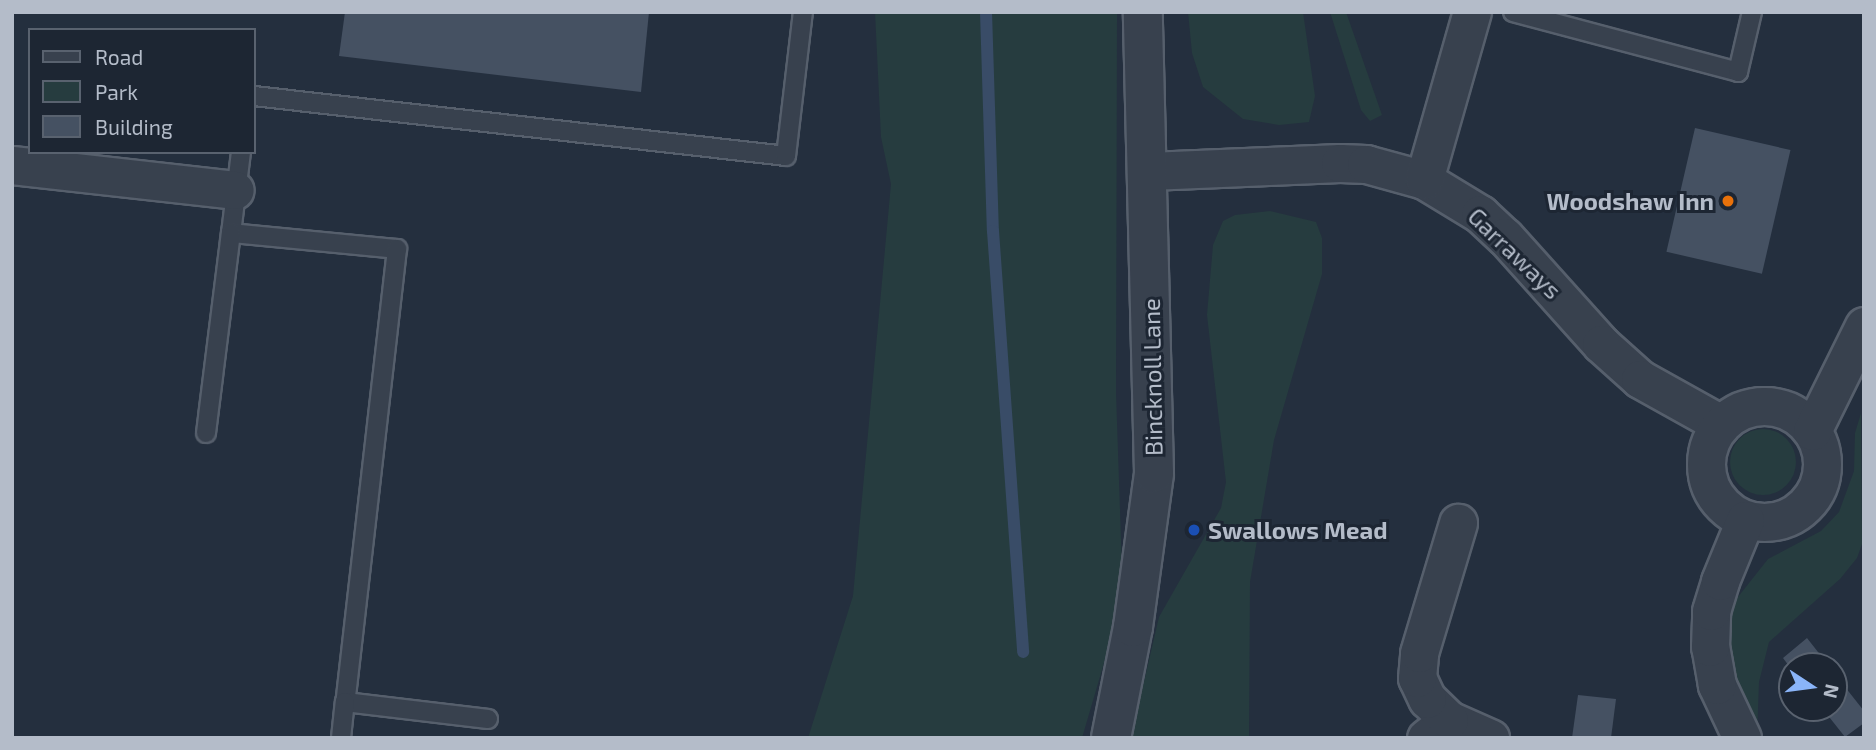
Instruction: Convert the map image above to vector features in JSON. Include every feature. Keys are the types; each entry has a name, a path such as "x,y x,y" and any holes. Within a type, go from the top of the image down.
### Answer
{"street":[{"name":"Bincknoll Lane","path":"1111,738 1133,627 1154,473 1149,171 1143,12"},
{"path":"1424,180 1472,12"},
{"name":"Garraways","path":"1149,171 1340,163 1366,164 1424,180 1480,214 1601,344 1640,379 1721,424"},
{"path":"12,165 235,190"},
{"path":"1812,430 1864,326"},
{"path":"1774,406 1793,413 1812,430 1821,449 1822,477 1814,496 1785,520 1745,520 1714,495 1706,470 1707,449 1721,424 1738,411 1774,406"},
{"path":"1742,738 1717,685 1710,647 1711,611 1745,520"},
{"path":"1458,523 1419,653 1417,678 1437,729 1490,738"}],"lane":[{"path":"256,96 786,156 803,12"},
{"path":"1513,12 1738,72 1752,12"},
{"path":"206,433 241,154"},
{"path":"231,233 397,249 341,738"},
{"path":"345,702 488,719"}],"green space":[{"path":"875,12 1117,12 1116,393 1123,598 1082,738 808,738 853,596 891,184 881,137"},
{"path":"1188,12 1303,12 1315,96 1309,122 1279,125 1243,119 1203,87 1192,53"},
{"path":"1330,12 1346,12 1382,115 1370,121 1361,110"},
{"path":"1270,211 1316,222 1322,238 1322,274 1274,440 1250,582 1249,738 1131,738 1159,617 1221,508 1226,482 1207,315 1213,245 1223,221 1235,215"},
{"path":"1861,413 1862,544 1857,558 1840,579 1769,642 1759,682 1757,737 1741,706 1727,650 1734,602 1768,559 1821,531 1839,512 1854,471 1855,433"},
{"path":"1763,429 1776,432 1786,439 1793,449 1796,462 1793,475 1786,485 1776,492 1763,495 1750,492 1740,485 1733,475 1730,462 1733,449 1740,439 1750,432"}],"building":[{"path":"345,12 649,12 641,92 339,56"},
{"name":"Woodshaw Inn","path":"1695,128 1790,150 1762,274 1666,252"},
{"path":"1807,638 1818,652 1790,652"},
{"path":"1848,691 1864,711 1864,723 1845,737 1833,722 1848,722"},
{"path":"1578,695 1616,699 1611,738 1572,738"}],"waterway":[{"path":"986,12 993,231 1023,652"}],"place":[{"name":"Woodshaw Inn","path":"1728,201"},
{"name":"Swallows Mead","path":"1194,530"}]}
